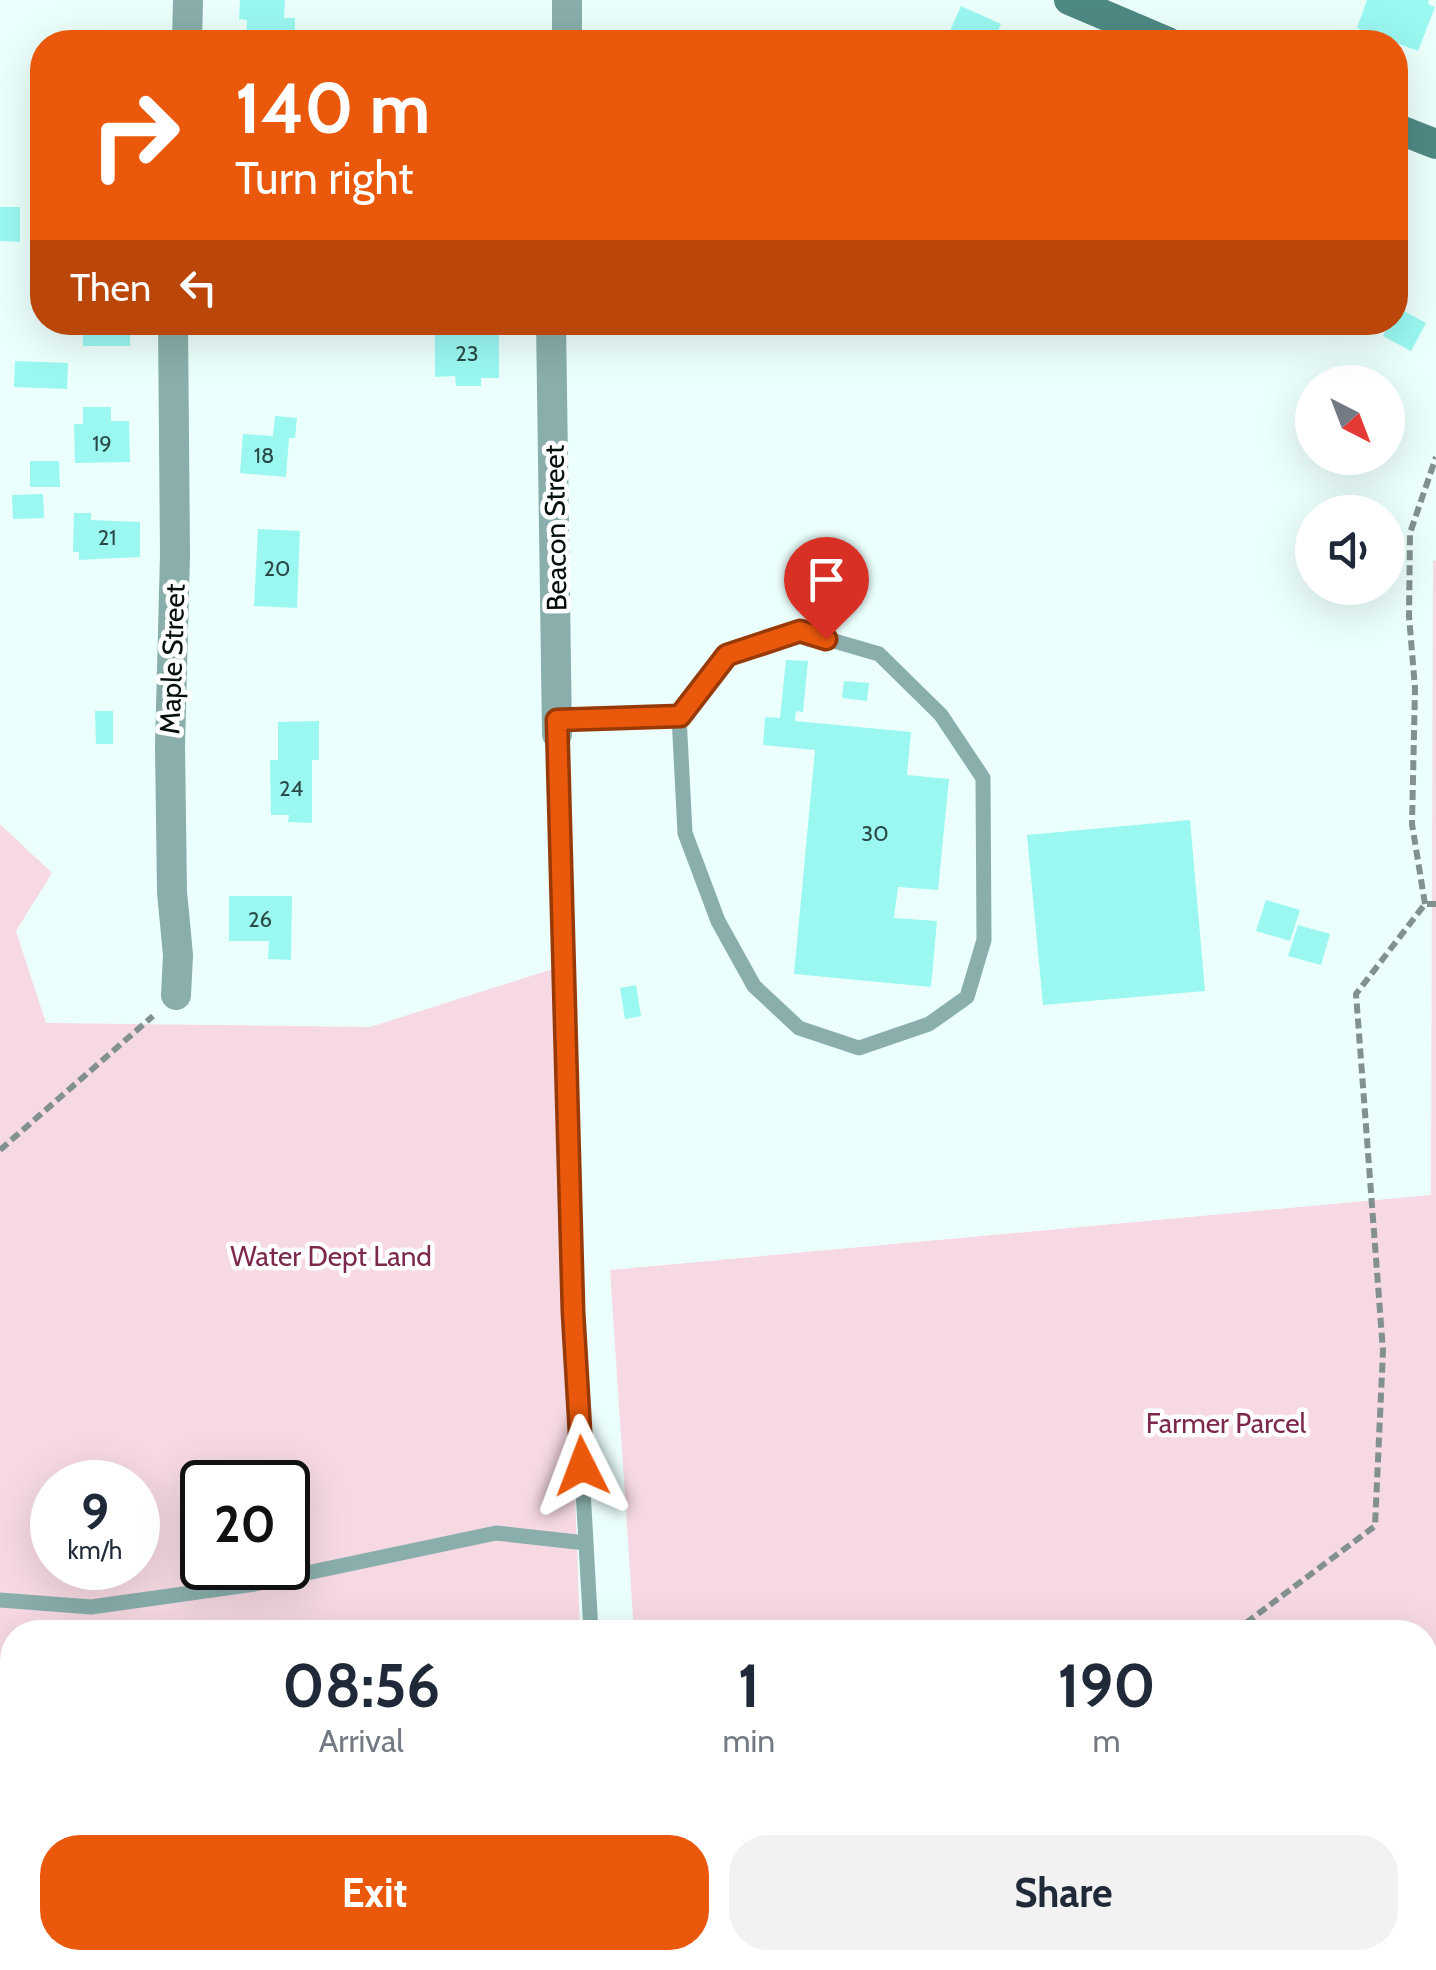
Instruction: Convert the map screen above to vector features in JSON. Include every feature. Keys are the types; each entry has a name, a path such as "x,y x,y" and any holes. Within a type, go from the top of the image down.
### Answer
{"main road":[{"path":"1069,0 1140,30"},
{"path":"1408,133 1436,144"}],"street":[{"path":"188,0 188,30"},
{"path":"566,0 567,30"},
{"name":"Maple Street","path":"173,335 175,555 170,746 176,994"},
{"name":"Beacon Street","path":"551,335 557,727"}],"lane":[{"path":"590,1620 573,1312 557,727 680,716 727,655 800,631 879,654 941,716 982,778 984,940 967,997 929,1024 859,1048 799,1028 754,986 718,921 684,833 680,716"},
{"path":"0,1600 91,1607 255,1584 496,1533 586,1543"}],"path":[{"path":"1250,1620 1375,1526 1382,1352 1356,994 1426,904 1412,824 1415,688 1409,616 1410,532 1436,457"},
{"path":"1426,904 1436,904"},
{"path":"0,1150 176,994"}],"green space":[{"name":"Farmer Parcel","path":"1433,560 1436,1620 633,1620 610,1270 1431,1195"},
{"name":"Water Dept Land","path":"0,824 52,873 16,931 46,1023 370,1027 556,968 580,1620 0,1620"}],"building":[{"path":"240,0 285,0 284,18 295,18 295,30 247,30 247,20 239,19"},
{"path":"1367,0 1429,0 1428,4 1435,7 1418,51 1408,47 1408,30 1357,28"},
{"path":"961,6 1001,24 998,30 950,30"},
{"path":"0,207 20,207 20,242 0,241"},
{"path":"1408,313 1426,323 1411,351 1383,336 1408,335"},
{"path":"83,335 130,335 130,346 83,346"},
{"path":"435,335 499,335 499,378 481,378 481,386 456,386 455,376 435,377"},
{"path":"15,361 68,363 67,389 14,387"},
{"path":"83,407 111,407 111,421 129,421 130,462 75,463 74,424 83,424"},
{"path":"275,416 297,418 295,438 289,438 286,477 240,473 243,434 273,436"},
{"path":"30,461 59,461 60,487 30,487"},
{"path":"43,494 44,518 13,519 12,495"},
{"path":"74,513 91,513 91,520 140,522 140,557 79,560 79,552 73,552"},
{"path":"258,529 300,531 297,608 254,606"},
{"path":"786,660 808,661 803,712 796,711 795,721 911,732 907,775 949,779 938,890 898,887 894,918 937,921 931,987 794,974 815,750 763,745 765,717 780,718"},
{"path":"844,681 869,683 867,701 842,698"},
{"path":"95,711 113,711 113,744 96,744"},
{"path":"319,721 319,760 312,760 312,823 288,822 289,815 271,815 270,760 278,760 278,722"},
{"path":"1190,820 1205,991 1043,1005 1027,835"},
{"path":"229,896 292,896 291,960 268,959 269,941 229,941"},
{"path":"1266,900 1300,910 1290,941 1256,931"},
{"path":"1298,925 1330,934 1321,965 1288,956"},
{"path":"636,985 641,1016 625,1019 620,988"}],"route":[{"path":"582,1466 573,1312 557,720 680,716 727,655 800,631 826,639"}]}
